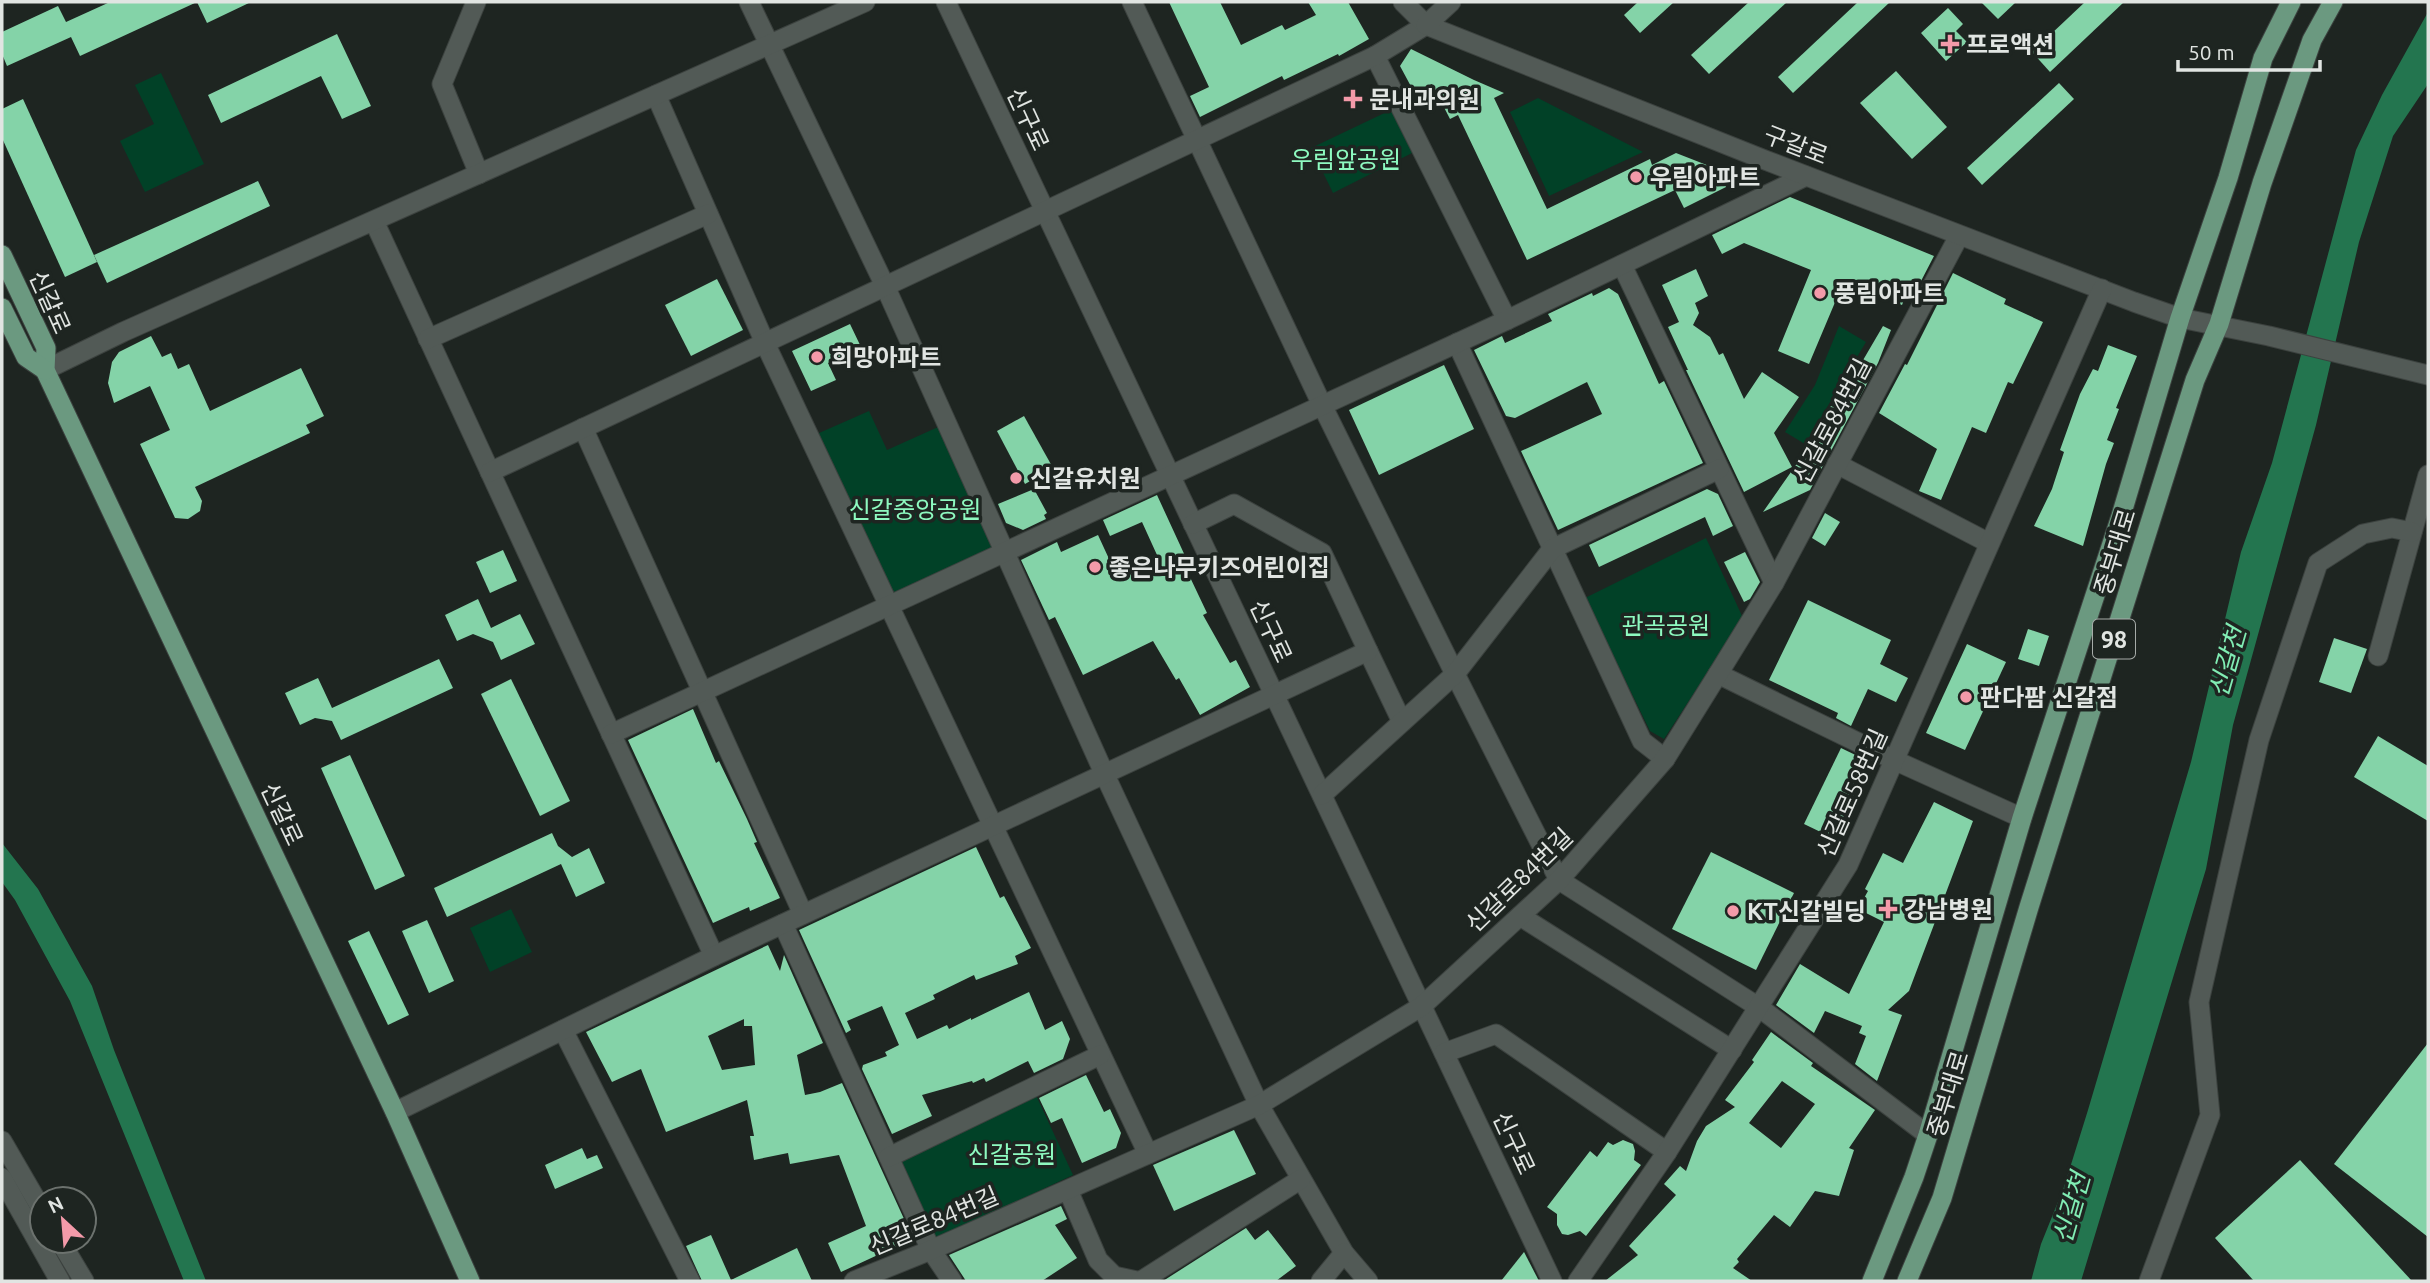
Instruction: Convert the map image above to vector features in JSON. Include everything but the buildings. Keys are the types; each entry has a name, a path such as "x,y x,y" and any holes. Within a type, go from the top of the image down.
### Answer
{"main road":[{"name":"중부대로","path":"1872,1281 1928,1135 2022,818 2121,516 2180,318 2228,178 2263,58 2291,2"},
{"name":"중부대로","path":"1907,1281 1942,1198 2029,907 2195,380 2219,324 2262,183 2312,40 2333,2"},
{"name":"신갈로","path":"2,255 46,348 45,370 395,1112 470,1281"},
{"name":"신갈로","path":"2,308 26,357 45,370"}],"street":[{"path":"476,2 442,84 479,174"},
{"path":"749,2 886,286 1104,773 1259,1105 1343,1253 1368,1281"},
{"path":"45,370 123,332 865,2"},
{"name":"신구로","path":"946,2 1552,1281"},
{"path":"1132,2 1322,405 1559,880 1760,1007 1928,1135"},
{"name":"구갈로","path":"1402,2 1426,25 1959,236 2180,318 2219,324 2420,373"},
{"path":"490,472 1375,56 1426,25 1451,2"},
{"path":"1375,56 1507,320"},
{"path":"656,95 765,343 1148,1154"},
{"path":"611,734 1458,343 1807,176"},
{"path":"428,339 708,214"},
{"path":"374,221 714,956"},
{"name":"신갈로84번길","path":"854,1281 931,1250 1259,1105 1422,1006 1559,880 1665,759 1718,674 1773,583 1959,236"},
{"path":"1622,265 1773,583"},
{"name":"신갈로58번길","path":"1578,1281 1667,1152 1848,865 2102,289"},
{"path":"1458,343 1642,741 1665,759"},
{"path":"583,428 803,914"},
{"path":"1837,464 1989,543"},
{"path":"1322,795 1454,674 1552,549 1720,469"},
{"path":"2378,656 2428,475"},
{"path":"1194,524 1234,504 1322,553 1402,722"},
{"path":"2149,1281 2210,1115 2199,1002 2259,740 2318,563 2363,534 2392,528 2412,532"},
{"path":"395,1112 714,956 1368,651"},
{"path":"1718,674 1894,760 2022,818"},
{"path":"1520,916 1732,1050"},
{"path":"783,924 931,1250 952,1281"},
{"path":"563,1030 690,1281"},
{"path":"1444,1054 1496,1034 1667,1152"},
{"path":"889,1157 1100,1055"},
{"path":"2,1141 28,1186"},
{"path":"2,1178 60,1281"},
{"path":"1068,1190 1098,1260 1114,1276 1139,1281 1301,1179"},
{"path":"1321,1281 1343,1253"},
{"path":"68,1255 84,1281"}],"green space":[{"path":"161,73 204,164 145,192 120,141 154,124 135,85"},
{"path":"1538,98 1643,152 1549,196 1510,112"},
{"name":"우림앞공원","path":"1395,108 1416,151 1333,193 1311,148"},
{"path":"1839,326 1866,342 1805,444 1785,432 1815,385"},
{"name":"신갈중앙공원","path":"869,411 887,450 947,423 1006,552 888,607 810,437"},
{"name":"관곡공원","path":"1706,538 1743,618 1664,739 1650,731 1585,598"},
{"path":"511,909 532,952 490,972 470,928"},
{"name":"신갈공원","path":"1035,1093 1073,1175 932,1241 898,1161"}],"water":[{"name":"신갈천","path":"2428,12 2428,84 2393,136 2359,242 2316,425 2233,725 2206,869 2081,1281 2031,1281 2041,1244 2064,1187 2088,1110 2191,762 2241,552 2272,463 2356,150 2382,95"},
{"path":"2,843 38,889 92,986 114,1050 206,1281 184,1281 70,1001 15,900 2,882"}],"place":[{"name":"프로액션","path":"1950,44"},
{"name":"문내과의원","path":"1353,99"},
{"name":"우림아파트","path":"1636,177"},
{"name":"풍림아파트","path":"1820,293"},
{"name":"희망아파트","path":"817,357"},
{"name":"신갈유치원","path":"1016,478"},
{"name":"좋은나무키즈어린이집","path":"1095,567"},
{"name":"판다팜 신갈점","path":"1966,697"},
{"name":"강남병원","path":"1888,909"},
{"name":"KT신갈빌딩","path":"1733,911"}]}
